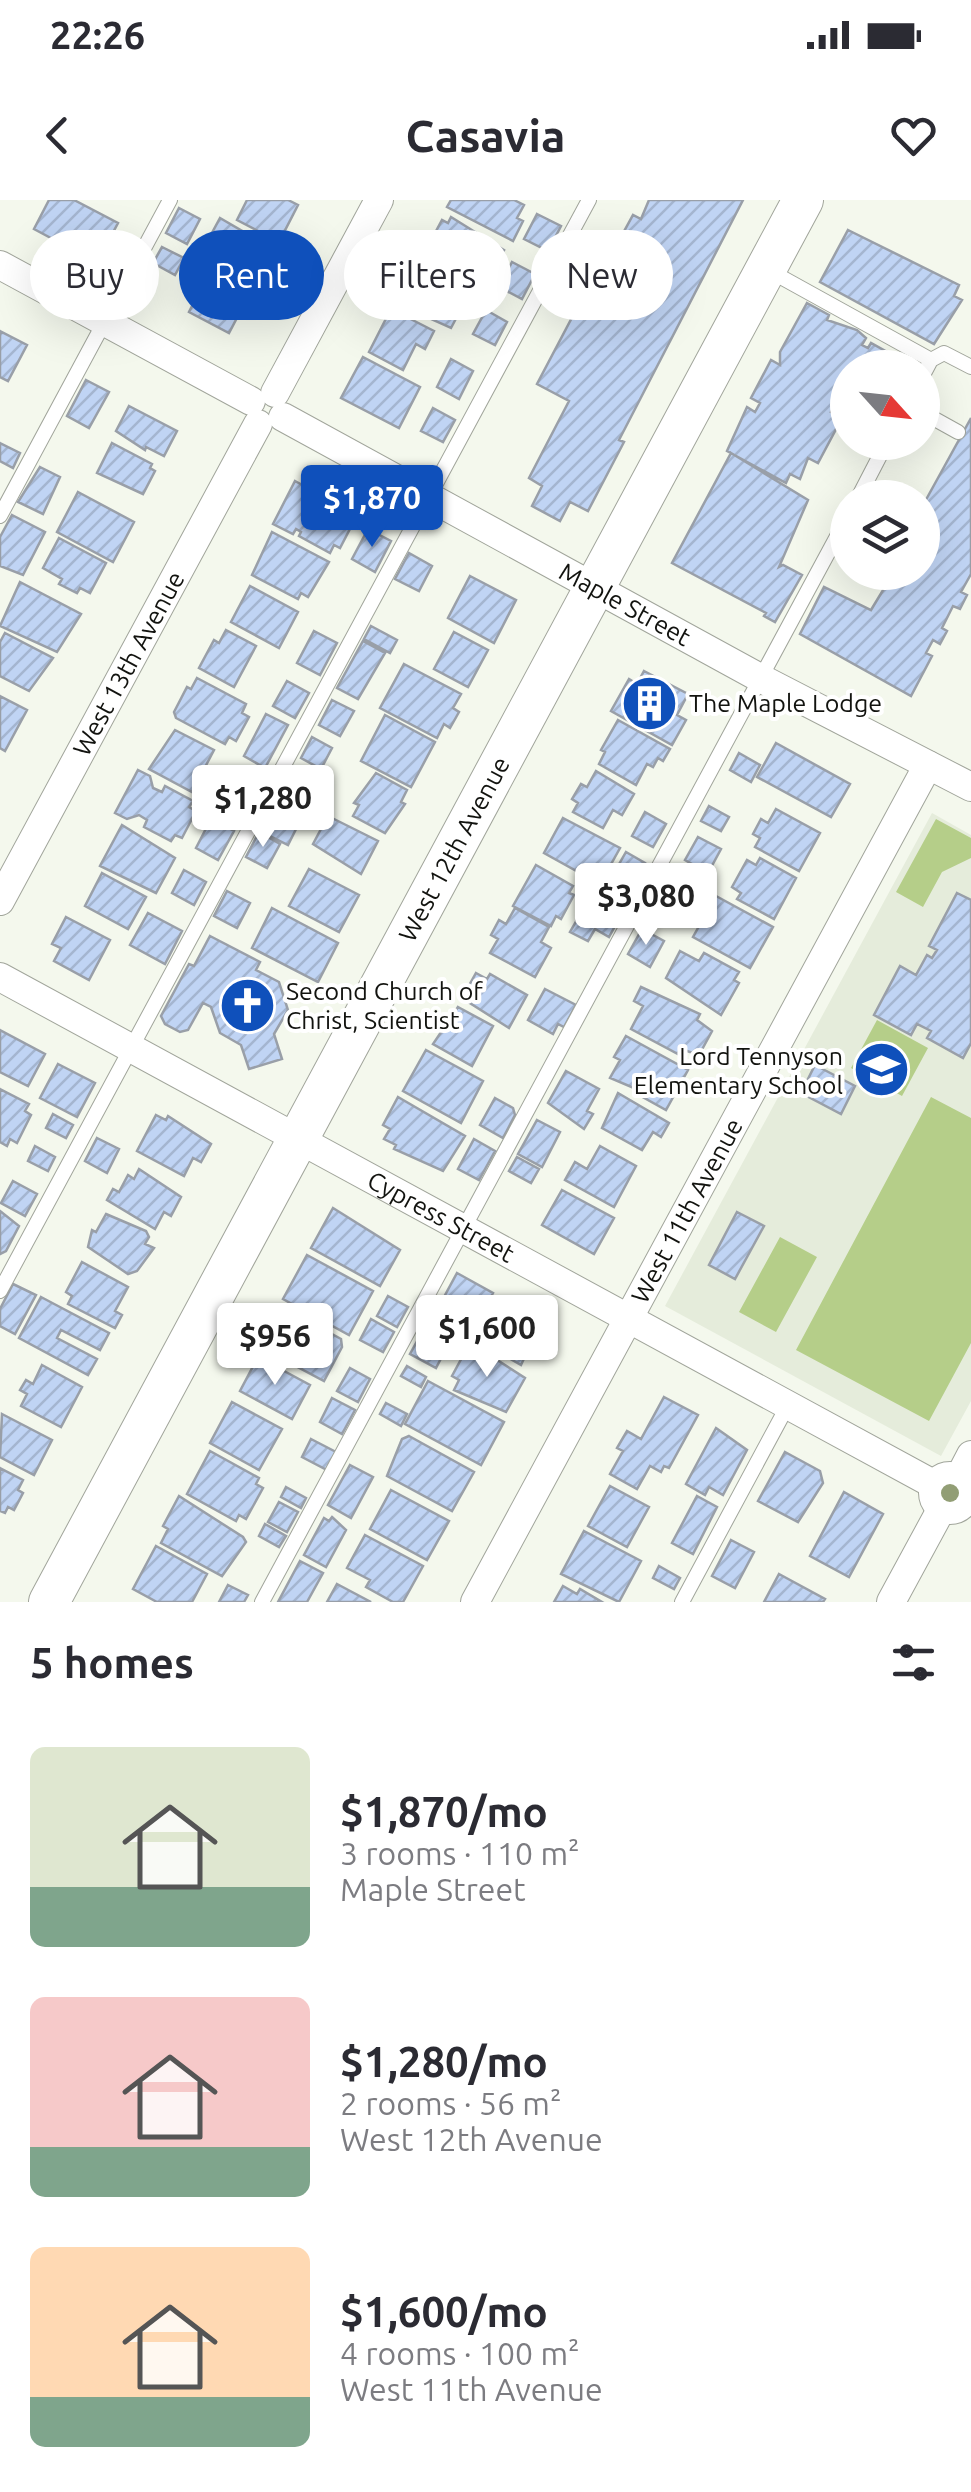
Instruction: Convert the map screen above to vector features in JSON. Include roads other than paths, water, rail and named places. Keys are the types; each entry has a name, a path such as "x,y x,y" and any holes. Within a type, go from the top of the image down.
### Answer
{"street":[{"name":"West 13th Avenue","path":"0,901 379,200"},
{"name":"West 12th Avenue","path":"49,1602 803,200"},
{"name":"Maple Street","path":"0,264 760,678 971,787"},
{"name":"West 11th Avenue","path":"475,1602 626,1317 928,766"},
{"name":"Cypress Street","path":"0,977 788,1405 957,1489"},
{"path":"891,1602 957,1489"}],"lane":[{"path":"0,516 170,200"},
{"path":"0,1291 588,200"},
{"path":"767,269 914,350"},
{"path":"940,356 944,354 971,368"},
{"path":"940,422 958,432"},
{"path":"262,1602 830,549"},
{"path":"682,1602 788,1405"}],"place":[{"name":"The Maple Lodge","path":"650,703"},
{"name":"Second Church of Christ, Scientist","path":"247,1005"},
{"name":"Lord Tennyson Elementary School","path":"882,1070"}]}
